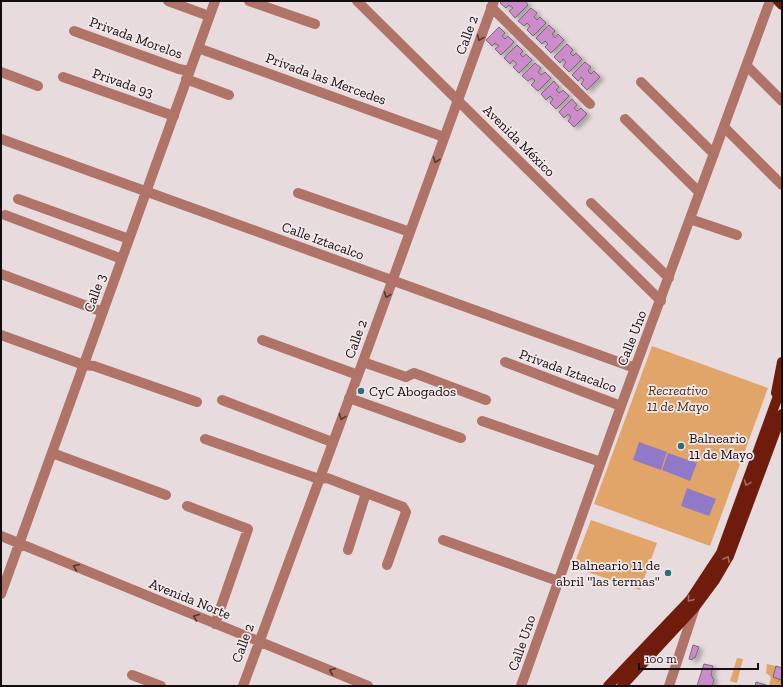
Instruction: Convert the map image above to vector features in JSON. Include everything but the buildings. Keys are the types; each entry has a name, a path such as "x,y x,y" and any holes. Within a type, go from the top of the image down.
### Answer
{"main road":[{"path":"778,1 782,5"},
{"path":"774,407 782,362"},
{"path":"608,686 690,600 721,553 782,385"},
{"path":"622,686 695,607 715,580 729,556 782,414"}],"street":[{"path":"168,1 209,16"},
{"name":"Calle 3","path":"1,594 174,116 214,1"},
{"path":"249,1 315,24"},
{"name":"Avenida México","path":"357,1 661,301"},
{"name":"Calle Uno","path":"521,686 621,406 661,301 699,192 770,1"},
{"path":"492,4 590,104"},
{"name":"Calle 2","path":"243,686 332,442 363,362 492,4"},
{"name":"Privada Morelos","path":"74,31 179,69 229,95"},
{"name":"Privada las Mercedes","path":"198,48 444,137"},
{"path":"747,66 782,101"},
{"path":"1,72 38,86"},
{"name":"Privada 93","path":"63,76 174,116"},
{"path":"641,82 714,154"},
{"path":"625,119 699,192"},
{"path":"724,127 782,185"},
{"name":"Calle Iztacalco","path":"1,139 635,368"},
{"path":"298,193 410,232"},
{"path":"18,199 129,239"},
{"path":"591,203 669,278"},
{"path":"5,215 122,259"},
{"path":"690,219 737,235"},
{"path":"1,274 103,312"},
{"path":"1,335 84,365 94,366 197,402"},
{"path":"262,340 358,375"},
{"path":"363,362 406,377 414,373 486,400"},
{"name":"Privada Iztacalco","path":"505,362 621,406"},
{"path":"349,398 461,438"},
{"path":"222,400 332,442"},
{"path":"482,421 601,462"},
{"path":"205,439 319,480 327,478 406,509 387,565"},
{"path":"52,453 166,496"},
{"path":"348,550 366,493"},
{"path":"187,506 248,529 215,624"},
{"name":"Avenida Norte","path":"1,536 368,686"},
{"path":"443,540 558,581"},
{"path":"669,686 695,607"},
{"path":"132,675 161,686"}],"green space":[{"name":"Balneario 11 de Mayo","path":"652,346 768,388 710,546 594,504"},
{"path":"591,520 657,543 640,590 573,567"},
{"path":"737,658 743,659 737,683 730,681"},
{"path":"767,664 776,666 782,680 782,686 769,686 771,677 766,673"}],"shaded area":[{"path":"639,442 667,452 661,470 633,460"},
{"path":"668,453 697,463 690,481 662,470"},
{"path":"687,488 716,499 709,516 681,506"}],"place":[{"name":"CyC Abogados","path":"361,391"},
{"name":"Balneario 11 de Mayo","path":"681,446"},
{"name":"Balneario 11 de abril \"las termas\"","path":"668,573"}],"park label":[{"name":"Recreativo 11 de Mayo","path":"678,398"}]}
